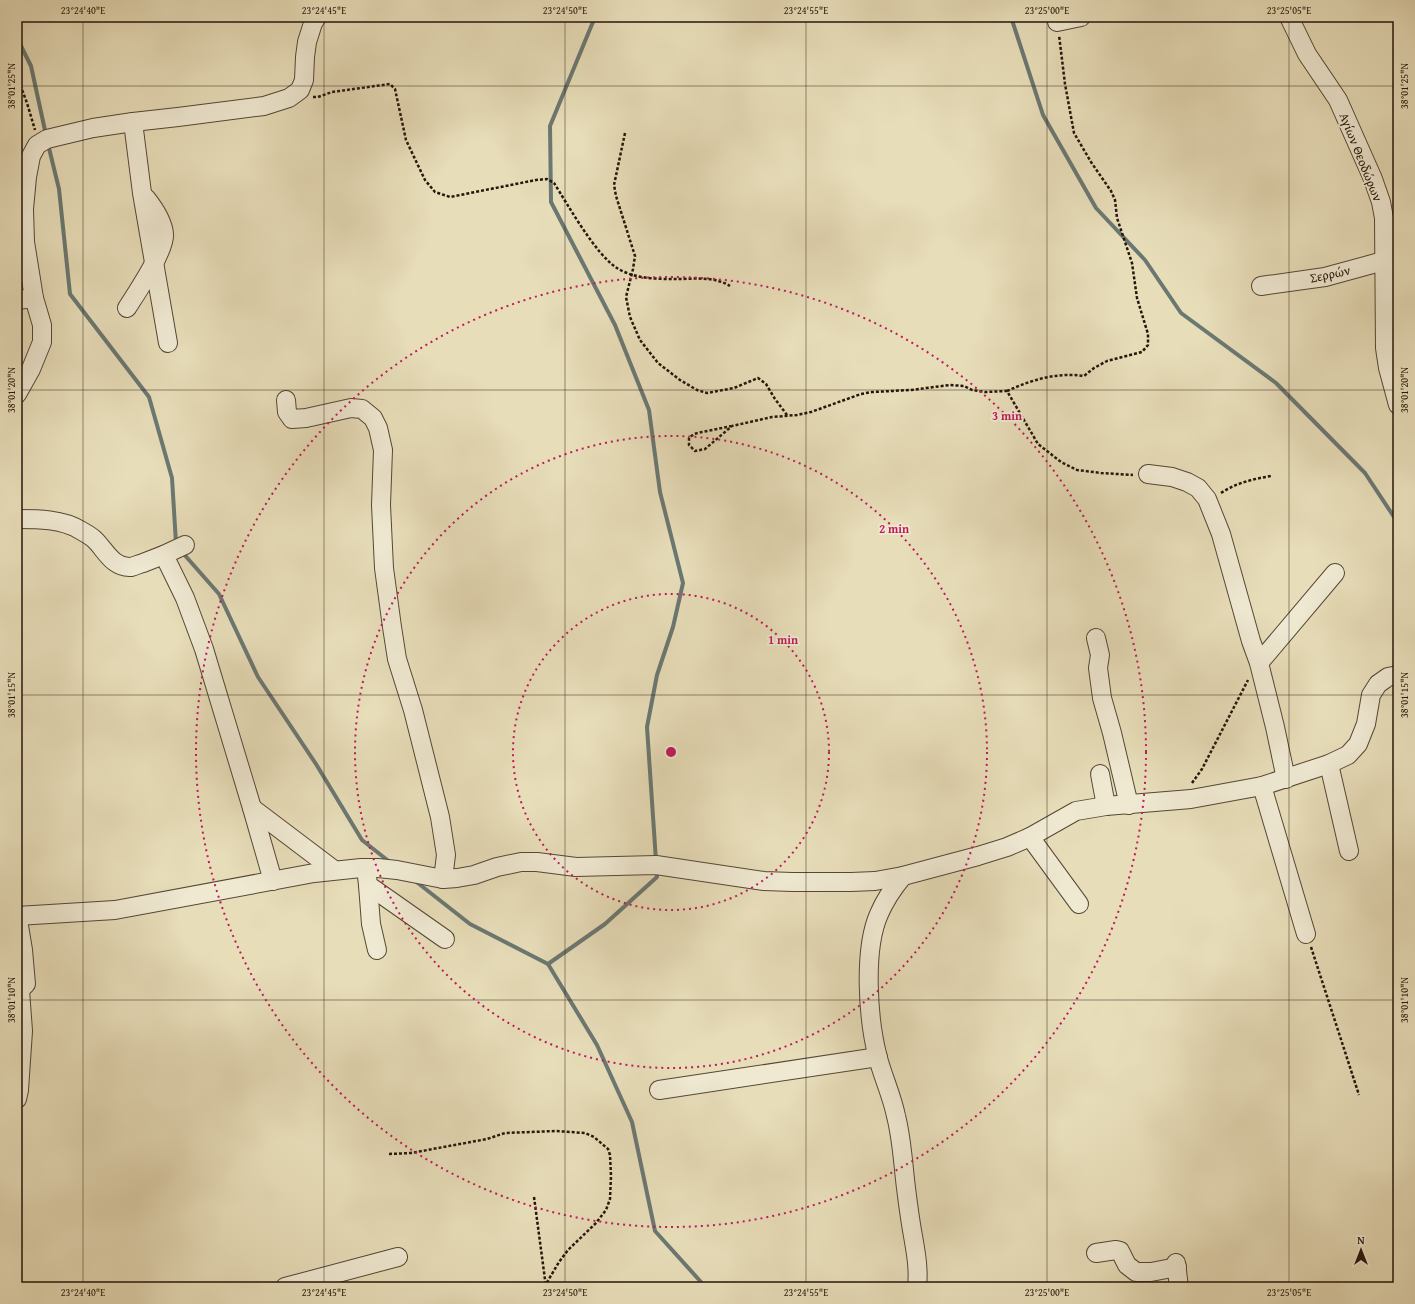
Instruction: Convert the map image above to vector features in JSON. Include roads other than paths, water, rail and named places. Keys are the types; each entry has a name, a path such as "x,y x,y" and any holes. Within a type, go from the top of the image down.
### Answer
{"street":[{"path":"17,394 31,369 42,342 42,325 25,299 24,209 27,177 31,156 37,145 47,139 66,134 133,122 264,106 294,96 300,90 304,80 307,42 317,17"},
{"path":"1057,22 1081,17"},
{"name":"Αγίων Θεοδώρων","path":"1289,17 1307,54 1338,100 1373,179 1381,202 1391,259 1385,348 1388,368 1398,405"},
{"path":"133,122 142,193 168,343"},
{"name":"Σερρών","path":"1261,286 1325,276 1391,259"},
{"path":"127,308 139,290 154,262"},
{"path":"286,400 287,412 292,419 306,418 351,408 362,409 373,418 378,428 383,450 381,505 384,561 392,627 397,659 413,710 440,818 446,856 443,879"},
{"path":"1148,474 1172,477 1187,482 1198,488 1208,503 1221,534 1251,642 1259,663 1286,779"},
{"path":"17,519 40,519 59,522 79,529 95,540 104,553 122,566 131,567 164,555 185,545"},
{"path":"164,555 185,598 204,649 273,881"},
{"path":"1259,663 1335,573"},
{"path":"1096,638 1100,655 1098,668 1102,698 1129,805"},
{"path":"17,1099 20,1090 23,1032 20,990 26,984 23,950 17,916 115,910 334,870 367,876 397,870 443,879 474,875 497,867 521,862 537,862 576,867 656,865 764,881 819,883 874,881 903,876 1007,847 1030,838 1076,811 1106,806 1191,800 1262,786 1329,764 1348,755 1358,744 1366,724 1371,695 1378,684 1388,677 1398,675"},
{"path":"1329,764 1349,851"},
{"path":"1100,774 1106,806"},
{"path":"1262,786 1306,934"},
{"path":"252,808 334,870"},
{"path":"1030,838 1079,904"},
{"path":"367,876 445,939"},
{"path":"367,876 371,924 377,950"},
{"path":"903,876 891,892 879,915 873,937 870,960 869,990 873,1030 878,1057 896,1115 899,1131 917,1263 917,1287"},
{"path":"874,881 879,915"},
{"path":"659,1090 878,1057"},
{"path":"1096,1253 1116,1250 1120,1251 1128,1265 1136,1272 1151,1272 1177,1265 1178,1287"},
{"path":"285,1287 398,1257"}],"waterway":[{"path":"595,17 550,126 551,202 615,325 649,410 660,492 683,583 673,627 657,675 647,727 656,861"},
{"path":"1011,17 1043,115 1096,208 1145,260 1181,313 1276,383 1365,473 1398,523"},
{"path":"17,38 31,66 46,135"},
{"path":"48,144 59,189 70,294 149,397 172,478 176,543"},
{"path":"182,552 219,594 258,677 316,764 362,840 391,863"},
{"path":"548,964 605,924 657,877 657,870"},
{"path":"414,880 470,924 548,964 597,1045 632,1122 655,1231 701,1282 702,1287"}]}
